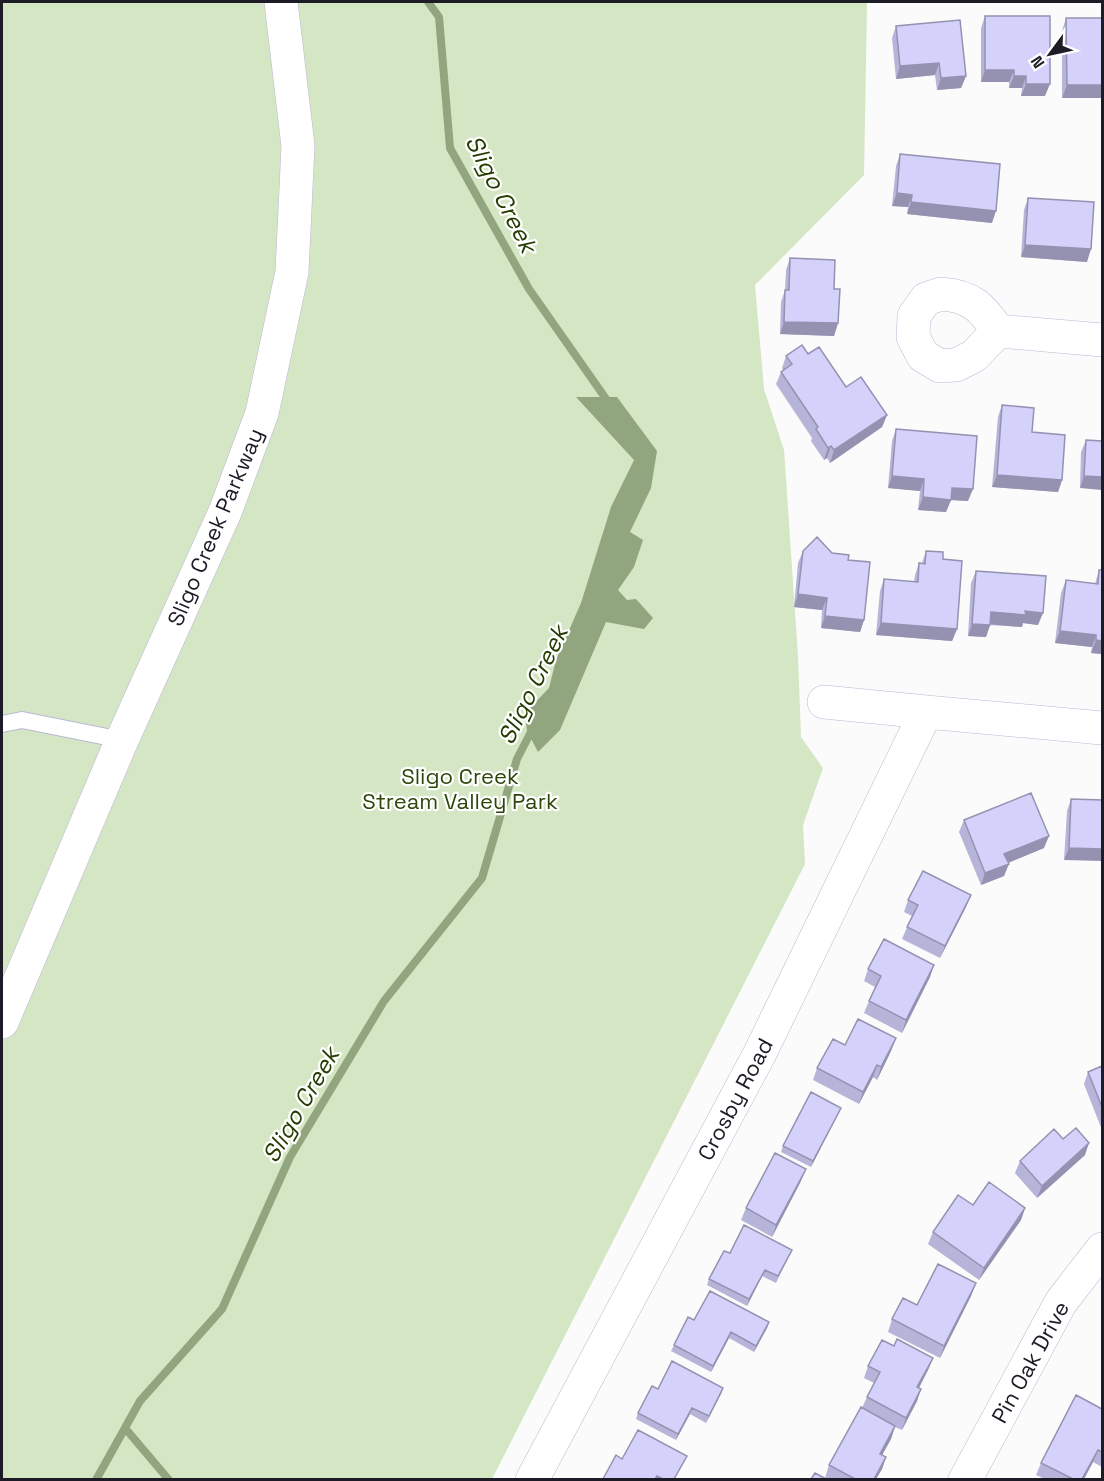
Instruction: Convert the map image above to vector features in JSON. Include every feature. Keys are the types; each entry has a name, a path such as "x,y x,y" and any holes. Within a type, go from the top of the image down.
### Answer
{"street":[{"name":"Sligo Creek Parkway","path":"2,1022 122,740 225,512 262,413 292,272 297,146 281,2"},
{"path":"998,331 1102,340"},
{"path":"824,702 1102,728"},
{"name":"Crosby Road","path":"532,1479 760,1053 926,712"},
{"name":"Pin Oak Drive","path":"965,1479 1061,1302 1102,1249"}],"lane":[{"path":"2,724 22,720 122,740"}],"green space":[{"name":"Sligo Creek Stream Valley Park","path":"2,2 867,2 864,175 755,285 764,389 784,450 801,737 823,768 803,825 805,864 492,1479 2,1480"}],"shaded area":[{"path":"576,397 617,397 657,451 651,488 630,532 643,540 634,567 618,590 627,600 636,599 653,618 644,629 606,622 560,730 538,752 527,731 525,713 549,688 556,660 581,603 611,507 634,460"}],"building":[{"path":"985,16 1050,16 1050,84 1026,84 1026,76 1014,76 1014,70 985,70"},
{"path":"1066,18 1102,18 1102,85 1067,85"},
{"path":"960,20 966,76 941,78 939,63 900,66 896,26"},
{"path":"900,154 1000,164 996,211 911,202 912,195 897,193"},
{"path":"1028,198 1094,202 1091,249 1025,245"},
{"path":"790,258 835,260 834,289 840,289 838,323 784,322 785,290 789,290"},
{"path":"802,345 808,354 819,347 846,387 861,377 887,415 834,450 831,446 828,448 816,429 818,427 781,372 792,364 786,356"},
{"path":"1002,405 1034,408 1032,432 1065,435 1062,480 997,475"},
{"path":"896,429 977,436 973,489 952,488 951,500 923,497 924,479 892,476"},
{"path":"1086,440 1102,441 1102,477 1084,476"},
{"path":"817,537 832,553 849,555 848,560 870,562 864,620 825,616 827,598 798,594 803,551"},
{"path":"926,551 943,552 943,559 962,561 957,629 881,623 884,579 918,582 919,563 925,564"},
{"path":"1099,570 1102,570 1102,641 1096,640 1096,635 1060,631 1066,580 1098,584"},
{"path":"976,571 1046,576 1043,613 1025,611 1026,615 991,612 990,625 972,624"},
{"path":"1031,793 1049,836 1004,854 1009,864 985,873 964,820"},
{"path":"1071,799 1102,800 1102,849 1069,848"},
{"path":"923,871 971,895 945,946 907,927 918,905 908,900"},
{"path":"884,939 934,965 906,1020 869,1001 881,976 868,969"},
{"path":"858,1019 896,1038 881,1067 877,1065 863,1092 817,1068 833,1039 845,1045"},
{"path":"1102,1066 1102,1107 1088,1072"},
{"path":"811,1092 841,1108 813,1161 783,1146"},
{"path":"1076,1128 1089,1143 1042,1186 1020,1161 1054,1129 1063,1139"},
{"path":"775,1153 806,1169 776,1225 746,1208"},
{"path":"989,1182 1025,1208 984,1268 933,1232 958,1195 973,1205"},
{"path":"744,1225 792,1250 778,1276 765,1270 749,1299 709,1279 724,1251 730,1253"},
{"path":"938,1264 976,1283 944,1346 892,1319 903,1298 917,1305"},
{"path":"710,1291 769,1322 756,1346 731,1332 713,1366 674,1345 688,1317 694,1320"},
{"path":"897,1339 933,1358 917,1387 921,1389 906,1418 867,1397 880,1372 868,1366 882,1340 894,1346"},
{"path":"672,1361 723,1388 709,1416 692,1408 678,1434 638,1413 652,1386 658,1389"},
{"path":"1076,1395 1102,1409 1102,1452 1098,1450 1082,1479 1073,1479 1041,1463"},
{"path":"861,1407 895,1426 880,1454 886,1457 874,1479 855,1479 829,1465"},
{"path":"638,1430 687,1456 674,1479 663,1479 657,1476 655,1479 603,1479 616,1455 622,1459"},
{"path":"815,1473 826,1479 811,1479"}],"waterway":[{"name":"Sligo Creek","path":"428,2 439,17 450,148 529,289 611,406"},
{"name":"Sligo Creek","path":"96,1480 140,1401 222,1309 290,1157 384,1001 482,878 517,759 533,728"},
{"path":"125,1428 169,1480"}]}
